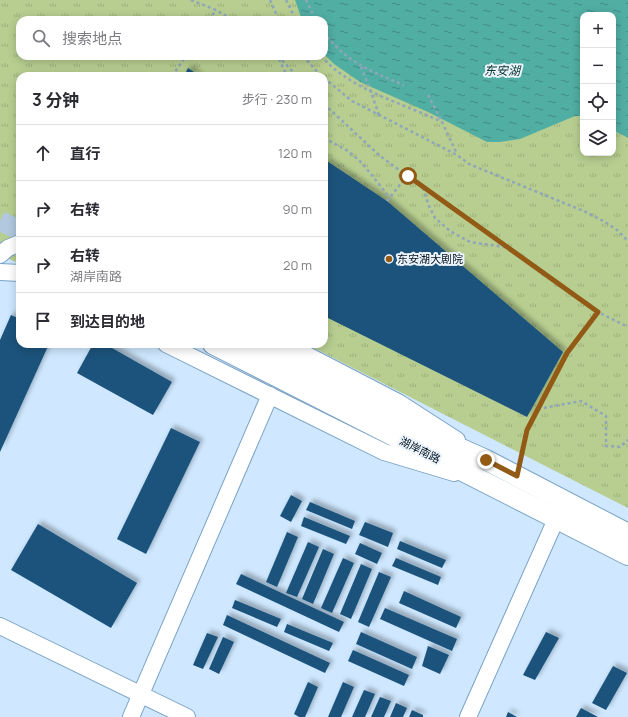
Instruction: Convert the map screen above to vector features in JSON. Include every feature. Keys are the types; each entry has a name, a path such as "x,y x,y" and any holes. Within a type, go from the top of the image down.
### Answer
{"main road":[{"name":"湖岸南路","path":"221,348 479,480 628,534"},
{"name":"湖岸南路","path":"258,348 432,436 486,460 517,476 560,510 628,554"}],"street":[{"path":"0,255 8,248 16,245"},
{"path":"0,272 16,273"},
{"path":"174,348 384,452 479,480"},
{"path":"294,348 398,402 486,460"},
{"path":"131,717 270,396"},
{"path":"468,717 560,510"},
{"path":"0,626 187,717"}],"path":[{"path":"191,0 216,10 226,16"},
{"path":"270,0 277,16"},
{"path":"286,0 294,16"},
{"path":"306,0 314,16"},
{"path":"212,16 216,10"},
{"path":"328,37 361,67 404,85"},
{"path":"175,72 183,60"},
{"path":"280,60 285,72"},
{"path":"282,60 293,72"},
{"path":"307,60 317,72"},
{"path":"326,60 346,78 371,92 442,122"},
{"path":"361,67 379,115"},
{"path":"328,81 352,101 457,155 469,164 586,212 617,230 628,241"},
{"path":"428,95 457,155"},
{"path":"328,108 379,155 422,187 598,312 628,327"},
{"path":"328,140 348,151 362,164 390,198"},
{"path":"387,202 408,176"},
{"path":"422,187 435,218 450,232 470,242 506,247"},
{"path":"517,476 527,430 567,353 598,312"},
{"path":"538,409 582,401 606,416 606,446 620,447 628,440"}],"green space":[{"path":"0,0 628,0 628,508 314,348 328,348 328,72 16,72 16,262 0,255"}],"water":[{"name":"东安湖","path":"295,0 628,0 628,138 616,132 616,12 580,12 580,116 575,116 520,139 500,142 487,142 428,112 360,82 334,64 328,58 328,16 301,16"}],"building":[{"path":"188,68 194,72 186,72"},
{"name":"东安湖大剧院","path":"328,162 387,201 563,352 527,417 328,318"},
{"path":"11,315 16,317 16,348 47,348 0,452 0,340"},
{"path":"91,348 112,348 172,382 153,415 77,373"},
{"path":"171,428 200,442 146,554 117,539"},
{"path":"291,495 302,501 291,522 280,516"},
{"path":"310,502 355,521 352,529 306,510"},
{"path":"304,517 350,536 346,544 301,526"},
{"path":"365,522 393,533 388,547 359,535"},
{"path":"38,524 137,583 111,628 11,570"},
{"path":"287,532 298,537 277,587 266,582"},
{"path":"400,541 446,560 442,568 397,549"},
{"path":"308,542 319,547 297,597 286,593"},
{"path":"360,543 382,553 377,564 355,554"},
{"path":"323,549 334,554 313,604 302,599"},
{"path":"343,558 354,563 332,613 321,608"},
{"path":"396,558 441,577 438,585 392,566"},
{"path":"361,564 372,569 351,619 340,614"},
{"path":"379,572 391,577 369,627 358,622"},
{"path":"241,574 344,622 339,632 236,584"},
{"path":"404,591 461,617 456,628 399,603"},
{"path":"235,600 281,619 277,627 232,608"},
{"path":"385,608 457,639 452,651 380,619"},
{"path":"227,615 330,663 325,673 223,625"},
{"path":"287,624 333,643 329,651 284,632"},
{"path":"361,632 417,657 412,669 356,644"},
{"path":"546,632 559,638 535,680 523,675"},
{"path":"207,633 218,637 203,669 193,665"},
{"path":"223,637 234,642 219,674 209,669"},
{"path":"428,646 449,655 440,674 422,666"},
{"path":"353,650 409,675 404,686 348,661"},
{"path":"613,666 627,673 606,710 592,703"},
{"path":"308,682 318,687 305,717 299,717 294,714"},
{"path":"343,682 354,687 341,717 328,717"},
{"path":"364,690 375,694 365,717 352,717"},
{"path":"380,697 391,701 384,717 371,717"},
{"path":"396,703 407,708 403,717 390,717"},
{"path":"581,708 598,717 576,717"},
{"path":"412,710 423,715 423,717 409,717"},
{"path":"508,712 517,717 506,717"}],"tunnel":[{"path":"0,221 16,228"}],"place":[{"name":"东安湖大剧院","path":"389,259"}],"route":[{"path":"408,176 598,312 567,353 527,430 517,476 486,460"}]}
